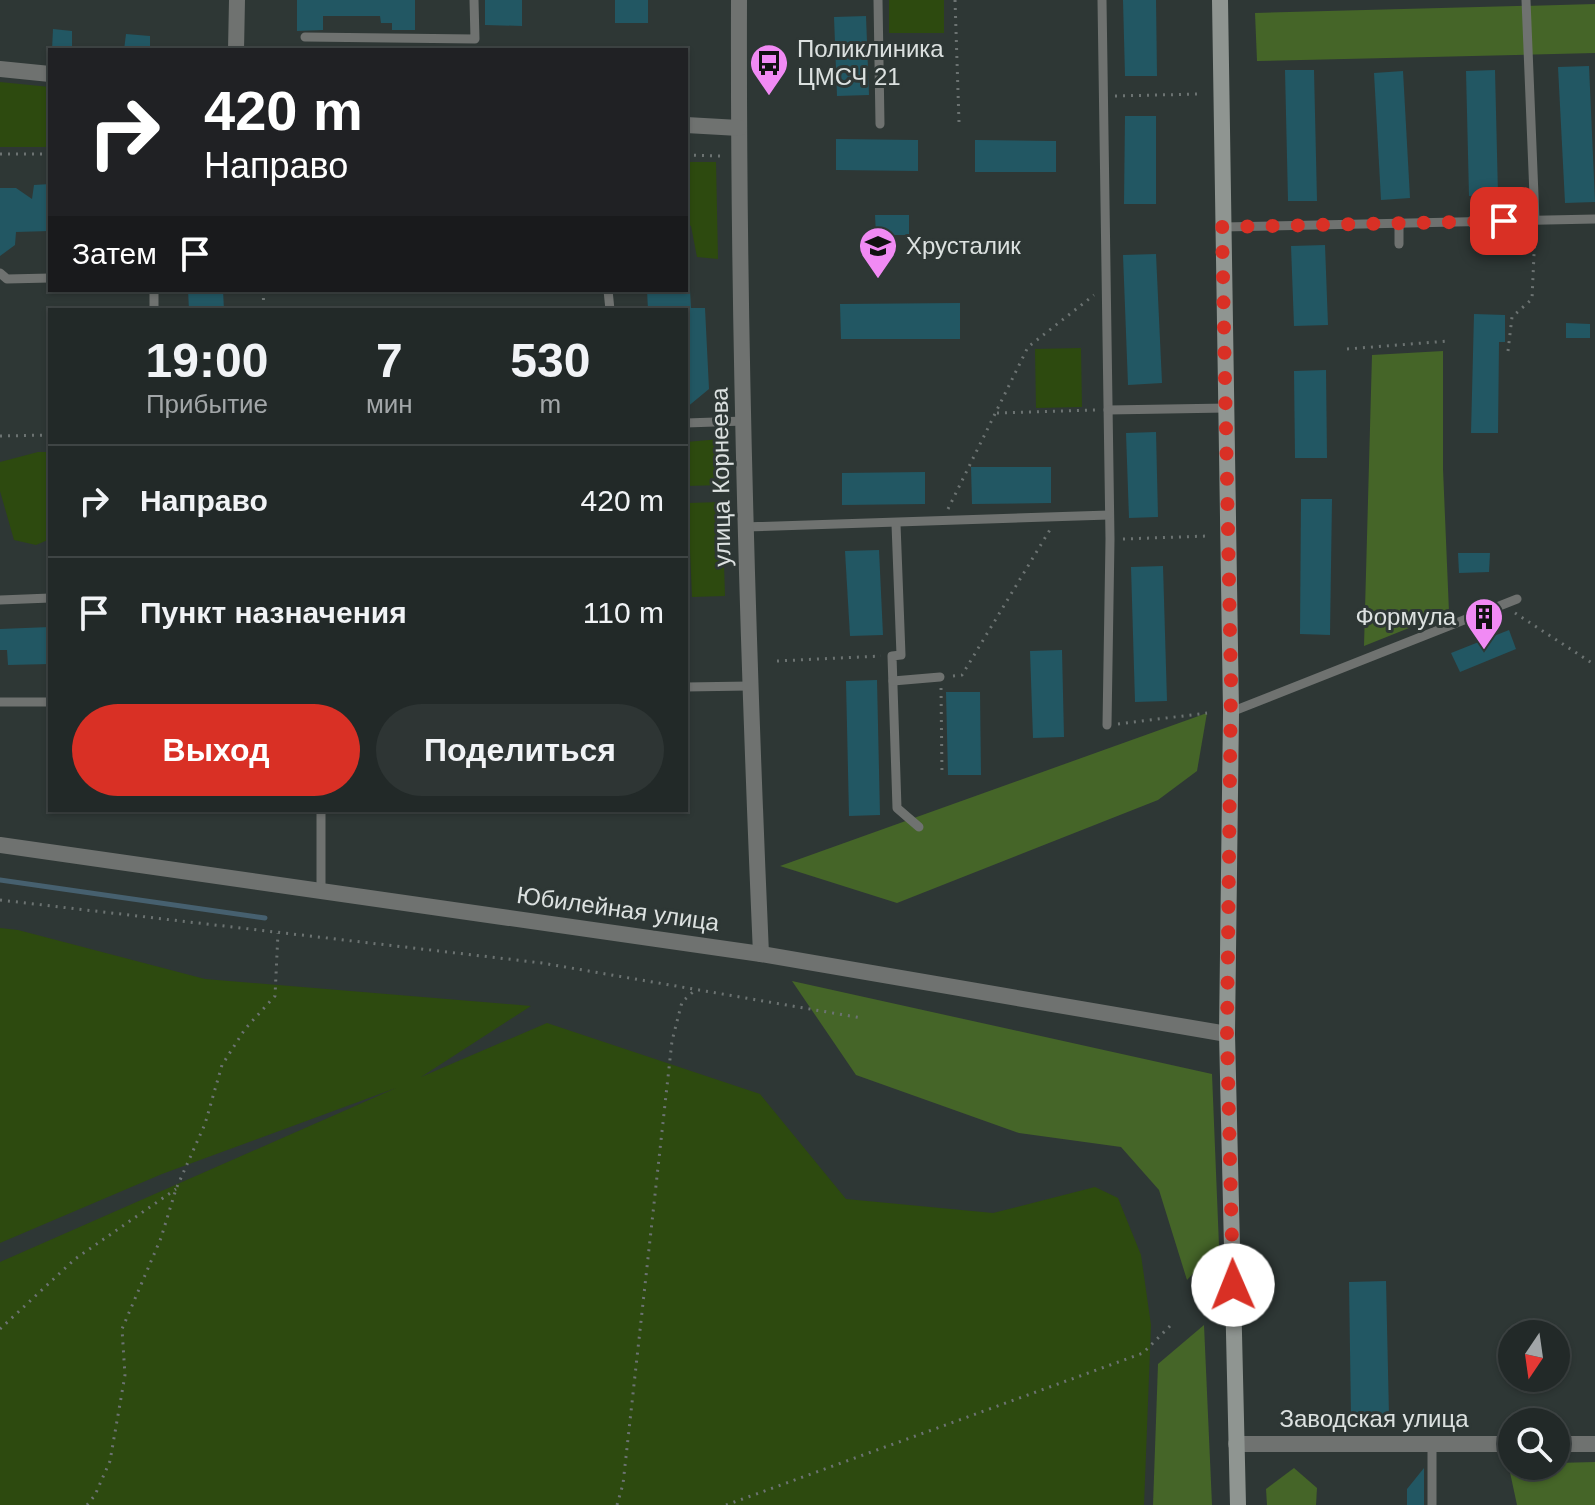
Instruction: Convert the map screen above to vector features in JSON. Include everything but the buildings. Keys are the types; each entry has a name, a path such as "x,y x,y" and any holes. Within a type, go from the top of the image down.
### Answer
{"main road":[{"path":"1220,0 1231,712 1227,1034 1238,1505"}],"street":[{"path":"236,48 237,0"},
{"name":"улица Корнеева","path":"739,0 745,527 761,954"},
{"path":"0,69 48,74"},
{"path":"688,125 739,128"},
{"name":"Юбилейная улица","path":"0,845 761,954 1227,1034"},
{"name":"Заводская улица","path":"1236,1444 1498,1444"},
{"path":"1570,1444 1595,1444"}],"lane":[{"path":"305,37 475,39 474,0"},
{"path":"878,0 880,124"},
{"path":"1102,0 1110,539 1107,725"},
{"path":"1526,0 1535,220"},
{"path":"1222,227 1595,219"},
{"path":"1399,223 1399,244"},
{"path":"0,273 7,279 48,278"},
{"path":"1108,410 1227,408"},
{"path":"688,423 744,421"},
{"path":"745,527 1109,515"},
{"path":"896,524 901,655 892,656 897,808 919,827"},
{"path":"0,600 48,598"},
{"path":"1231,712 1517,599"},
{"path":"893,681 940,677"},
{"path":"688,687 749,686"},
{"path":"0,702 48,702"},
{"path":"321,812 321,890"},
{"path":"1432,1443 1432,1505"}],"path":[{"path":"955,0 959,122"},
{"path":"1104,96 1200,94"},
{"path":"0,154 48,154"},
{"path":"688,155 726,156"},
{"path":"1508,351 1512,317 1532,299 1535,220"},
{"path":"941,522 1028,347 1106,285"},
{"path":"1347,349 1449,341"},
{"path":"997,413 1108,410"},
{"path":"0,436 48,435"},
{"path":"942,775 940,677 962,675 1057,518"},
{"path":"1110,539 1207,536"},
{"path":"1502,604 1595,665"},
{"path":"777,661 892,656"},
{"path":"1107,725 1207,713"},
{"path":"0,900 542,963 862,1018"},
{"path":"87,1505 95,1495 110,1461 125,1375 122,1329 161,1238 176,1189 205,1124 222,1065 245,1029 275,996 278,933"},
{"path":"617,1505 623,1484 672,1041 682,1002 695,989"},
{"path":"0,1329 75,1259 176,1189"},
{"path":"726,1505 1143,1353 1173,1323"}],"green space":[{"path":"889,0 944,0 944,33 889,33"},
{"path":"1595,4 1595,53 1257,61 1255,13"},
{"path":"0,82 48,87 48,147 0,147"},
{"path":"688,162 716,162 718,259 697,257 691,226 688,224"},
{"path":"1081,348 1082,407 1036,408 1035,349"},
{"path":"1443,351 1443,469 1449,612 1364,646 1372,355"},
{"path":"721,439 722,485 688,486 688,442"},
{"path":"48,452 48,540 36,545 14,540 0,491 0,462"},
{"path":"722,502 725,596 692,597 688,503"},
{"path":"1207,713 1197,771 1158,800 897,903 780,866"},
{"path":"0,928 18,930 205,979 531,1006 421,1077 547,1023 760,1094 846,1199 993,1213 1095,1187 1118,1198 1141,1255 1151,1325 1144,1505 0,1505 0,1262 396,1088 162,1174 0,1243"},
{"path":"792,981 1212,1074 1219,1246 1187,1280 1159,1190 1121,1147 1019,1133 856,1075"},
{"path":"1204,1325 1212,1505 1153,1505 1158,1364"},
{"path":"1595,1462 1595,1505 1517,1505 1512,1480 1570,1480 1570,1463"},
{"path":"1294,1468 1317,1488 1316,1505 1267,1505 1266,1489"}],"waterway":[{"path":"0,880 265,918"}],"place":[{"name":"Поликлиника ЦМСЧ 21","path":"769,97"},
{"name":"Хрусталик","path":"878,280"},
{"name":"Формула","path":"1484,651"}],"route":[{"path":"1233,1285 1227,1034 1231,682 1222,227 1504,221"}]}
